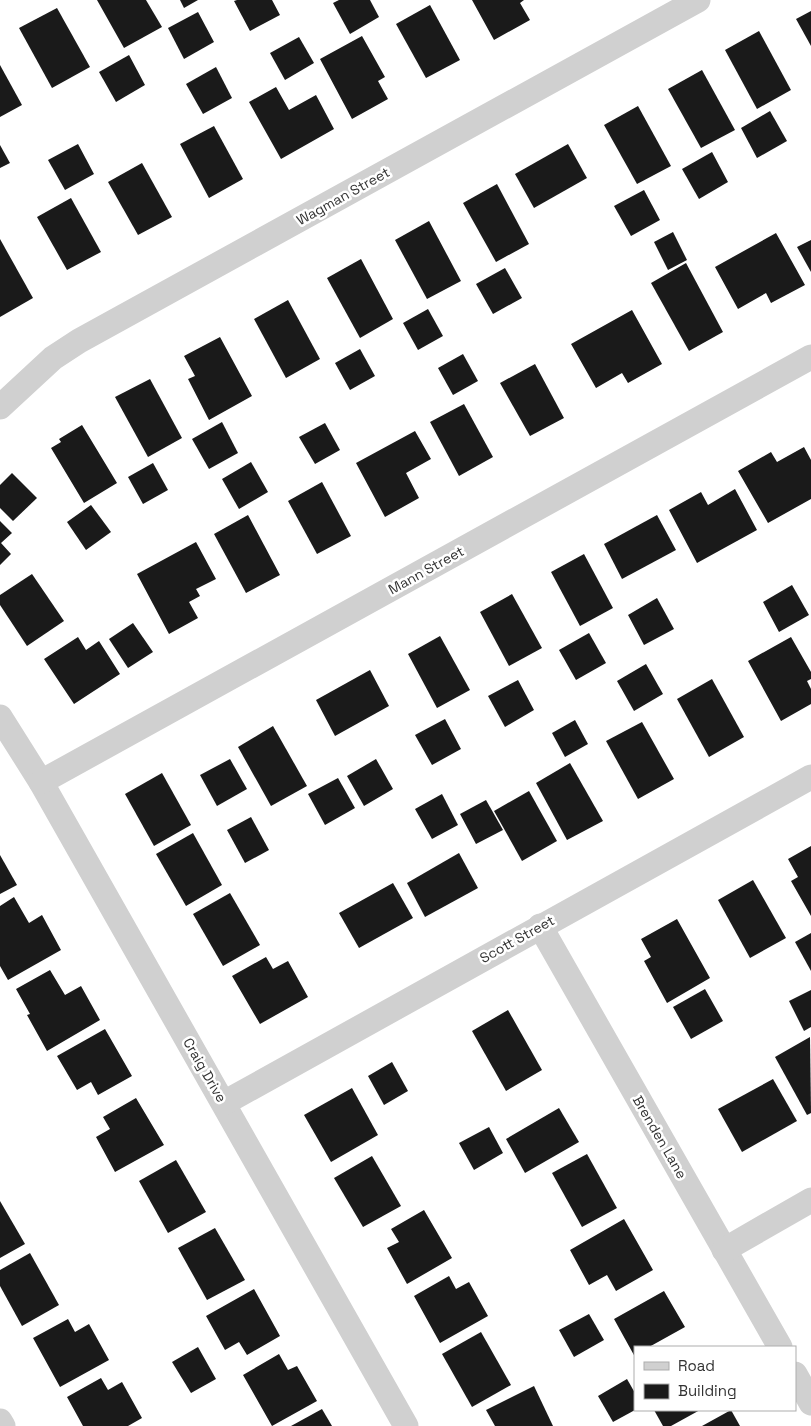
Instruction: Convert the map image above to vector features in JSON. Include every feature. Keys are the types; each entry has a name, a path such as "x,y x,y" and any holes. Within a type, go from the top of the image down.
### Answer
{"street":[{"name":"Wagman Street","path":"0,407 53,358 79,341 698,0"},
{"name":"Mann Street","path":"41,782 811,357"},
{"name":"Craig Drive","path":"0,717 41,782 406,1426"},
{"name":"Scott Street","path":"224,1103 811,777"},
{"name":"Brenden Lane","path":"540,926 779,1346"},
{"path":"724,1250 811,1200"},
{"path":"796,1376 811,1403"},
{"path":"0,1421 3,1426"}],"building":[{"path":"97,0 146,0 162,27 124,48"},
{"path":"180,0 198,0 184,8"},
{"path":"272,0 280,15 250,31 234,1"},
{"path":"339,0 370,0 379,17 350,34 333,3"},
{"path":"472,0 524,0 520,3 530,20 494,40"},
{"path":"430,5 460,60 426,78 396,24"},
{"path":"57,8 90,67 52,88 19,28"},
{"path":"811,11 811,46 796,19"},
{"path":"198,12 214,42 184,59 168,28"},
{"path":"759,31 791,90 757,109 725,50"},
{"path":"362,36 385,77 378,81 388,99 352,119 320,59"},
{"path":"299,37 314,63 285,80 270,53"},
{"path":"129,55 145,85 116,102 99,72"},
{"path":"0,65 22,105 0,117"},
{"path":"216,67 232,98 203,114 186,84"},
{"path":"702,70 735,130 701,148 668,89"},
{"path":"276,87 289,110 316,95 334,129 281,159 249,102"},
{"path":"638,106 671,166 637,184 604,125"},
{"path":"770,111 787,141 757,158 741,128"},
{"path":"214,126 243,179 209,198 180,144"},
{"path":"78,144 94,174 65,190 48,160"},
{"path":"568,144 587,178 534,208 515,174"},
{"path":"0,145 10,163 0,168"},
{"path":"712,152 728,182 699,199 682,169"},
{"path":"142,163 172,217 138,235 108,182"},
{"path":"497,184 529,244 496,262 463,203"},
{"path":"644,190 660,220 631,236 614,206"},
{"path":"71,198 101,252 67,270 37,217"},
{"path":"429,221 461,281 427,299 395,240"},
{"path":"673,232 687,260 668,270 654,242"},
{"path":"776,233 805,285 771,303 766,293 738,309 715,267"},
{"path":"0,239 33,298 0,317"},
{"path":"811,240 811,272 797,247"},
{"path":"361,259 393,319 360,338 327,278"},
{"path":"686,263 723,332 689,351 651,283"},
{"path":"505,268 522,298 493,314 476,284"},
{"path":"288,300 320,359 286,378 254,319"},
{"path":"428,309 443,336 418,350 403,323"},
{"path":"632,310 662,364 628,383 622,373 596,388 571,344"},
{"path":"220,337 252,396 209,420 188,379 195,376 184,356"},
{"path":"360,349 375,376 350,390 335,363"},
{"path":"463,354 478,381 453,395 438,368"},
{"path":"535,364 564,418 530,436 500,383"},
{"path":"150,379 182,438 148,457 115,397"},
{"path":"464,404 493,457 459,476 430,422"},
{"path":"222,422 238,453 209,469 192,439"},
{"path":"325,423 340,450 315,464 299,437"},
{"path":"82,425 117,483 84,503 51,448 61,442 59,439"},
{"path":"415,431 431,459 406,473 419,498 385,517 356,463"},
{"path":"804,447 811,460 811,499 768,523 738,471 771,452 777,462"},
{"path":"251,462 268,492 239,509 222,479"},
{"path":"153,463 168,490 143,504 128,477"},
{"path":"12,473 37,498 13,521 0,508 0,485"},
{"path":"322,482 351,536 317,554 288,501"},
{"path":"735,489 757,530 697,563 669,510 701,492 708,505"},
{"path":"91,505 111,532 86,550 67,522"},
{"path":"248,515 280,575 246,593 214,534"},
{"path":"657,515 676,550 622,579 604,544"},
{"path":"0,521 12,533 1,543 11,554 0,565"},
{"path":"196,542 216,579 196,589 200,596 189,602 198,618 169,634 137,574"},
{"path":"584,554 613,608 580,626 551,572"},
{"path":"32,574 64,621 27,646 0,605 0,595"},
{"path":"792,585 809,615 779,632 763,602"},
{"path":"512,594 542,648 509,666 480,612"},
{"path":"657,598 674,629 644,645 628,615"},
{"path":"133,623 153,652 128,668 109,639"},
{"path":"589,633 606,663 576,680 559,650"},
{"path":"440,636 470,690 437,708 408,654"},
{"path":"78,637 86,650 99,641 120,674 74,704 44,659"},
{"path":"791,637 811,672 811,679 807,681 811,689 811,704 781,721 748,661"},
{"path":"646,664 663,694 634,711 617,681"},
{"path":"370,670 389,706 335,736 316,700"},
{"path":"712,679 744,737 709,757 677,699"},
{"path":"518,680 534,710 505,727 488,696"},
{"path":"445,719 461,749 432,765 415,735"},
{"path":"575,720 588,744 565,757 552,733"},
{"path":"642,722 674,779 638,799 606,741"},
{"path":"273,726 307,786 271,806 238,747"},
{"path":"230,759 247,789 217,806 200,775"},
{"path":"376,759 393,789 364,806 347,776"},
{"path":"570,763 603,821 567,840 536,783"},
{"path":"162,773 191,825 154,846 125,794"},
{"path":"338,778 355,808 325,825 308,794"},
{"path":"529,791 557,841 522,861 494,811"},
{"path":"442,794 458,825 432,839 415,809"},
{"path":"486,800 503,830 476,844 460,814"},
{"path":"251,817 269,850 245,863 227,830"},
{"path":"193,833 222,885 186,906 156,854"},
{"path":"811,846 811,916 791,881 798,877 788,859"},
{"path":"459,853 478,888 425,917 407,883"},
{"path":"0,855 17,885 0,894"},
{"path":"753,880 786,938 750,958 718,900"},
{"path":"393,883 413,918 359,948 339,913"},
{"path":"230,893 260,945 223,966 193,914"},
{"path":"14,897 29,923 42,915 61,950 8,980 0,966 0,906"},
{"path":"677,919 710,978 667,1003 644,961 651,957 641,939"},
{"path":"811,933 811,971 795,942"},
{"path":"266,957 273,969 288,961 308,997 260,1024 232,976"},
{"path":"50,970 65,995 81,986 100,1020 47,1051 27,1015 30,1014 16,989"},
{"path":"705,989 723,1021 691,1039 673,1007"},
{"path":"811,990 811,1027 804,1031 789,1001"},
{"path":"508,1010 542,1070 506,1091 472,1031"},
{"path":"105,1029 132,1076 98,1095 91,1082 77,1090 57,1056"},
{"path":"810,1037 811,1113 807,1115 775,1057"},
{"path":"392,1062 408,1091 384,1105 368,1076"},
{"path":"773,1079 797,1121 742,1152 718,1109"},
{"path":"352,1088 378,1135 331,1162 304,1115"},
{"path":"136,1098 164,1145 115,1172 96,1137 110,1129 103,1117"},
{"path":"559,1108 579,1142 525,1173 506,1139"},
{"path":"489,1127 503,1153 474,1170 459,1143"},
{"path":"587,1154 617,1208 582,1227 552,1173"},
{"path":"372,1156 401,1206 363,1227 334,1178"},
{"path":"176,1160 206,1212 168,1233 139,1181"},
{"path":"0,1201 25,1244 0,1258"},
{"path":"424,1210 452,1258 407,1284 387,1248 399,1242 391,1229"},
{"path":"624,1219 653,1270 616,1291 607,1275 589,1285 570,1250"},
{"path":"215,1228 245,1280 207,1300 178,1248"},
{"path":"30,1253 59,1305 22,1326 0,1286 0,1270"},
{"path":"449,1276 456,1289 469,1282 488,1316 440,1343 414,1296"},
{"path":"254,1289 280,1336 247,1355 239,1342 225,1350 206,1316"},
{"path":"664,1291 685,1327 651,1346 634,1346 634,1355 614,1319"},
{"path":"589,1314 604,1340 574,1357 559,1330"},
{"path":"68,1319 75,1332 89,1324 109,1360 60,1387 33,1338"},
{"path":"481,1332 511,1385 472,1407 442,1354"},
{"path":"198,1347 216,1379 191,1393 172,1362"},
{"path":"279,1354 288,1370 297,1366 317,1401 272,1426 243,1375"},
{"path":"101,1378 108,1390 122,1382 142,1418 128,1426 83,1426 67,1397"},
{"path":"627,1379 634,1391 634,1411 613,1422 598,1396"},
{"path":"534,1386 553,1426 495,1426 486,1410"},
{"path":"322,1409 332,1426 291,1426"},
{"path":"655,1411 698,1411 671,1426 663,1426"},
{"path":"732,1411 740,1426 702,1426"}]}
